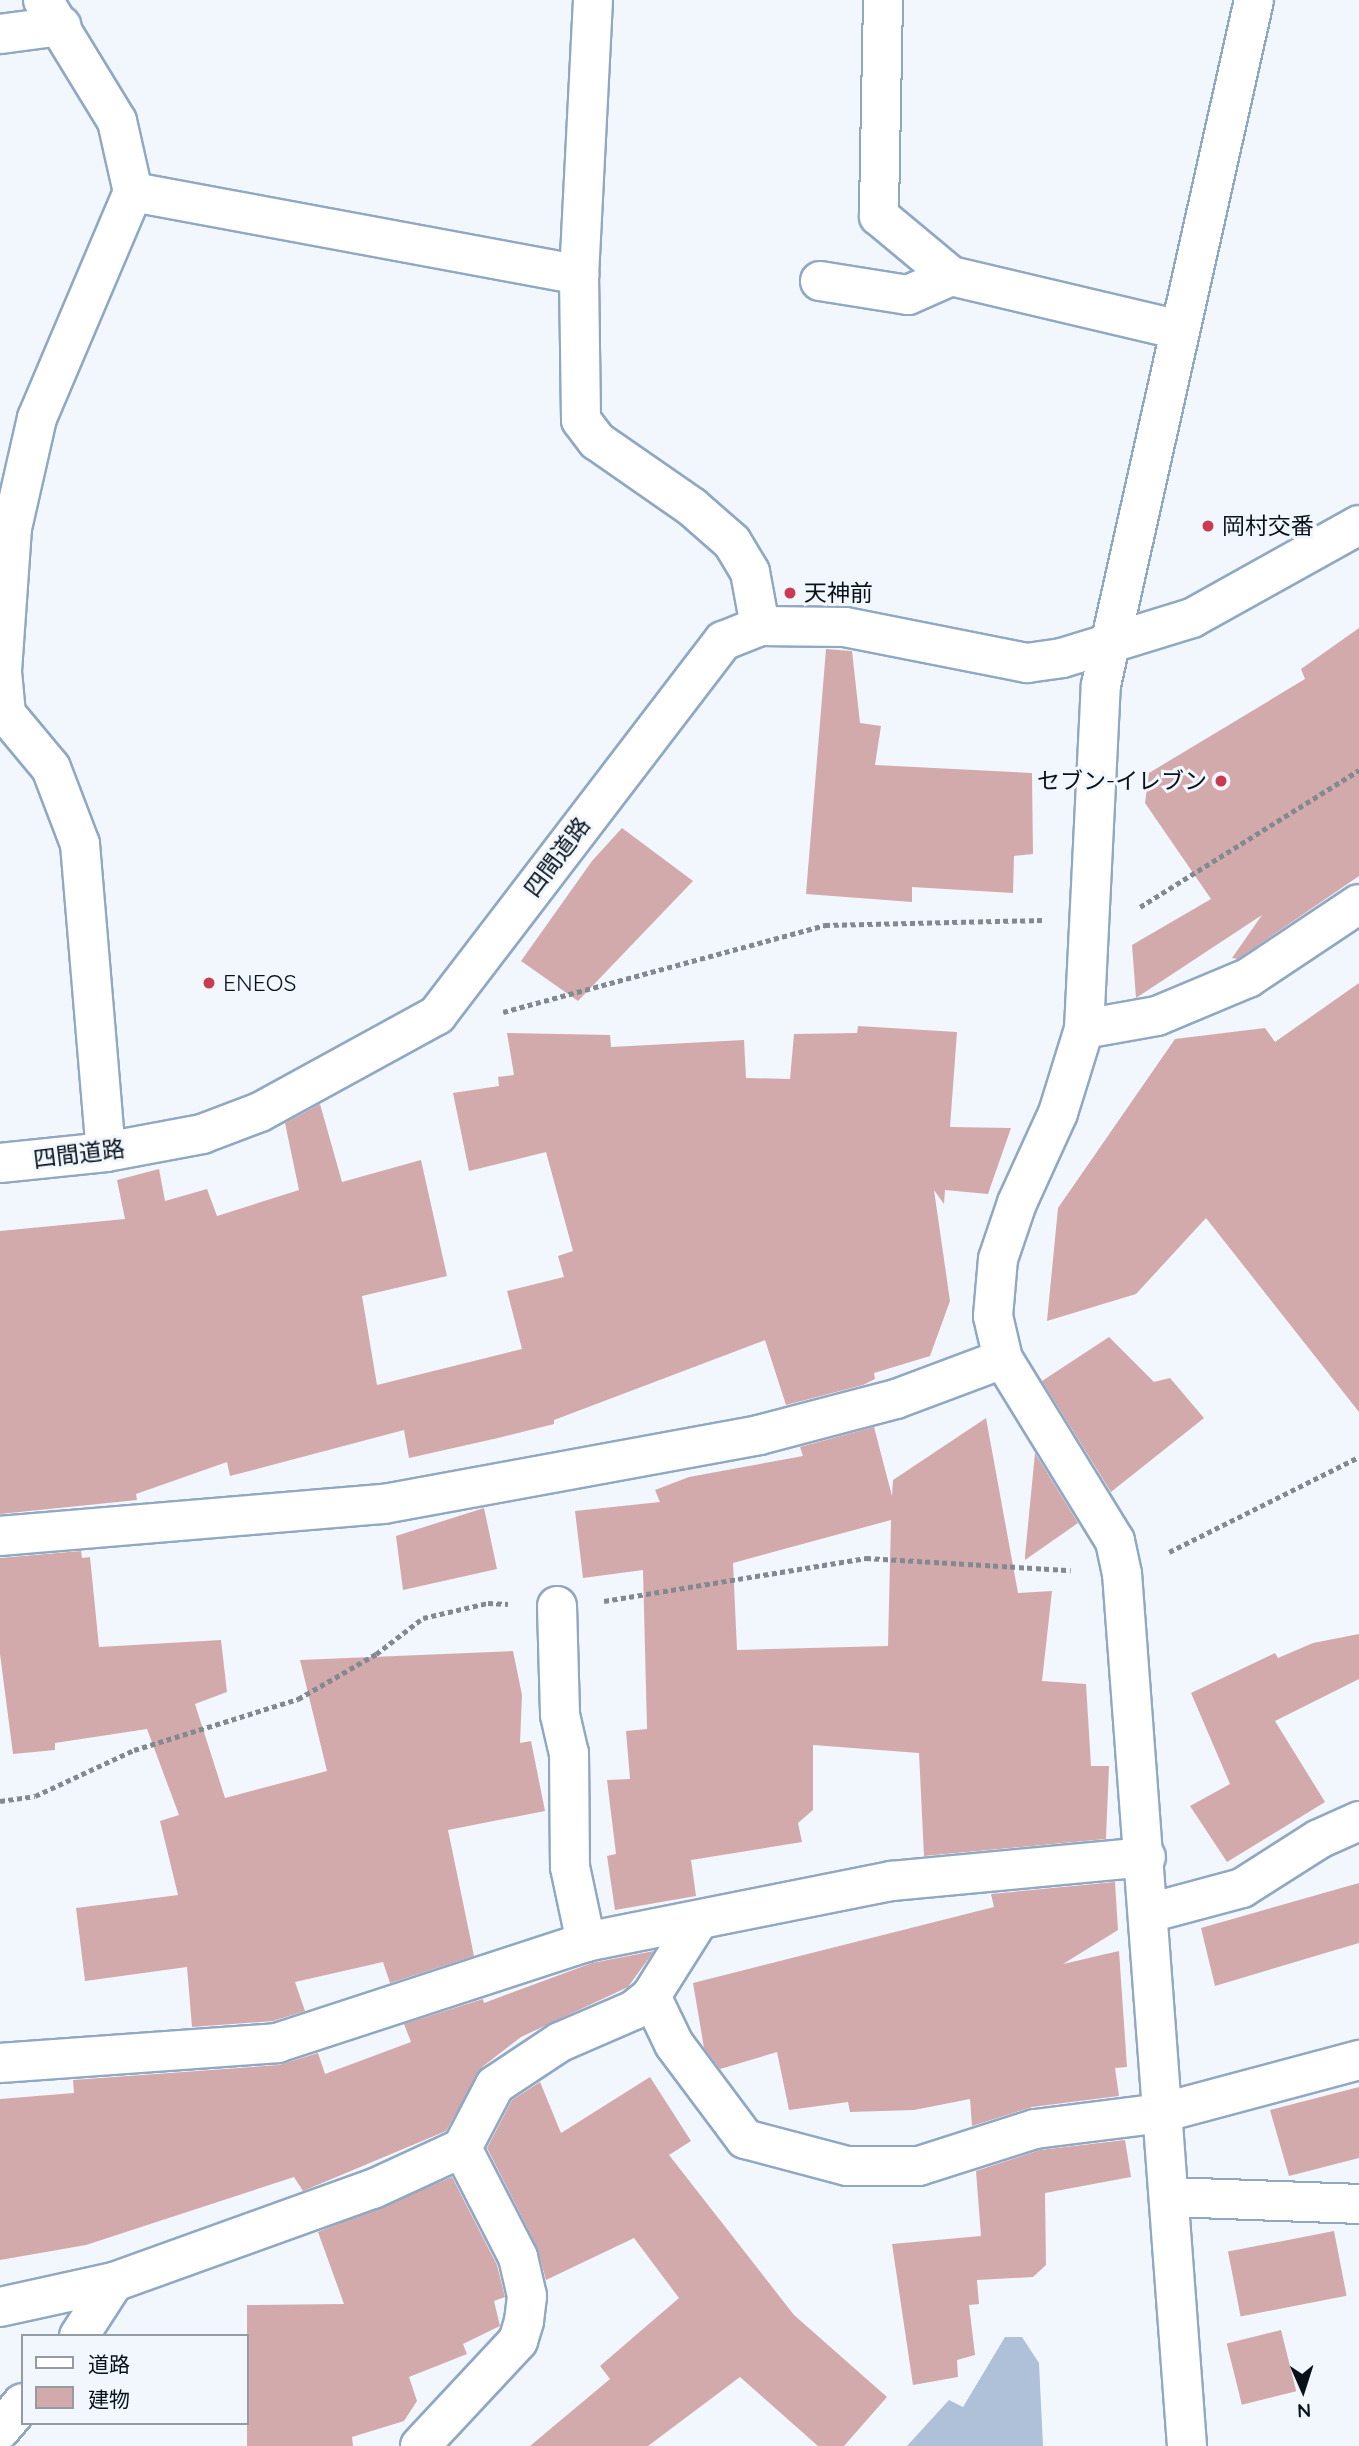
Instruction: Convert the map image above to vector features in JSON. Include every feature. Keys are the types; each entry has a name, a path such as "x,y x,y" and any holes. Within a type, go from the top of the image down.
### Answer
{"street":[{"path":"593,0 579,275 581,420 597,440 692,507 732,542 750,572 760,626"},
{"path":"883,0 879,216 951,276 1179,330"},
{"path":"1187,2446 1170,2197 1161,2113 1146,1857 1122,1574 1115,1541 1003,1359 993,1316 998,1259 1017,1203 1058,1113 1084,1029 1101,685 1254,0"},
{"path":"0,34 52,13 117,121 133,192 37,418 12,528 2,672 6,714 51,768 80,844 106,1152"},
{"path":"133,192 579,275"},
{"path":"820,281 908,295 951,276"},
{"name":"四間道路","path":"0,1163 106,1152 202,1134 260,1112 437,1015 723,641 760,626 845,628 1027,663 1110,644 1192,618 1359,525"},
{"path":"1084,1029 1157,1016 1248,978 1359,904"},
{"path":"0,1536 384,1504 759,1436 896,1399 1003,1359"},
{"path":"557,1606 560,1715 569,1753 570,1867 586,1942"},
{"path":"1149,1913 1242,1888 1319,1839 1359,1821"},
{"path":"0,2063 277,2043 586,1942 697,1923 892,1881 1146,1857"},
{"path":"0,2307 114,2282 373,2189 462,2148 495,2085 561,2042 634,2010 651,1996 697,1923"},
{"path":"651,1996 674,2043 745,2139 847,2166 919,2166 1035,2129 1161,2113 1359,2060"},
{"path":"420,2446 518,2341 524,2321 527,2296 518,2257 462,2148"},
{"path":"1170,2197 1359,2204"},
{"path":"80,2334 114,2282"},
{"path":"0,2430 21,2405"}],"path":[{"path":"437,1015 498,1014 825,925 1090,920 1140,907 1359,770"},
{"path":"1122,1574 1359,1457"}],"shaded area":[{"path":"1005,2337 1022,2337 1039,2363 1043,2446 907,2446 949,2400 963,2407"}],"building":[{"path":"1359,628 1359,876 1238,959 1232,958 1262,915 1136,998 1132,945 1211,899 1145,803 1149,773 1305,679 1301,669"},
{"path":"826,649 852,651 860,723 881,726 875,765 1032,773 1033,854 1014,856 1013,893 912,887 912,902 806,894"},
{"path":"622,828 693,881 578,1001 521,961 592,861"},
{"path":"1359,983 1359,1412 1206,1218 1136,1294 1047,1321 1058,1208 1175,1039 1265,1028 1275,1042"},
{"path":"858,1026 957,1032 950,1127 1011,1128 988,1194 945,1190 944,1204 934,1190 950,1301 930,1356 874,1373 875,1379 863,1385 786,1405 765,1340 554,1420 554,1424 498,1438 409,1458 404,1430 230,1476 227,1462 136,1494 137,1500 0,1514 0,1231 125,1219 117,1180 159,1169 165,1201 207,1189 217,1216 299,1190 285,1123 320,1104 342,1182 421,1160 447,1276 362,1296 377,1385 522,1349 507,1291 564,1277 558,1256 573,1251 546,1152 469,1171 453,1093 499,1086 498,1077 514,1075 507,1033 610,1035 611,1047 744,1040 746,1078 790,1079 794,1034 857,1033"},
{"path":"1109,1337 1154,1382 1170,1378 1204,1418 1111,1492 1042,1381"},
{"path":"986,1418 1018,1593 1052,1591 1042,1681 1086,1684 1091,1766 1109,1766 1106,1839 924,1856 919,1753 813,1745 813,1810 798,1823 802,1842 691,1860 696,1896 615,1910 607,1856 616,1854 607,1780 630,1779 626,1731 647,1729 643,1570 583,1578 575,1511 660,1502 655,1490 689,1477 803,1456 800,1447 874,1427 892,1496 893,1480","holes":["891,1520 888,1646 737,1650 733,1563"]},
{"path":"1035,1453 1078,1523 1025,1560 1025,1556"},
{"path":"484,1508 497,1569 403,1590 396,1536"},
{"path":"81,1551 82,1558 90,1557 99,1647 221,1640 227,1692 195,1704 225,1798 327,1771 300,1660 513,1651 522,1695 520,1743 531,1741 545,1811 448,1830 474,1956 390,1983 383,1962 295,1982 305,2011 273,2021 192,2027 187,1967 85,1981 76,1908 178,1895 160,1821 179,1815 147,1729 55,1743 55,1750 13,1754 0,1654 0,1558"},
{"path":"1359,1634 1359,1679 1275,1721 1325,1802 1227,1862 1190,1806 1230,1784 1191,1693 1275,1653 1278,1658 1313,1643"},
{"path":"1115,1882 1118,1930 1063,1964 1119,1951 1127,2067 1115,2068 1119,2096 1032,2107 972,2126 970,2099 914,2110 850,2112 848,2102 789,2110 777,2052 720,2069 704,2048 693,1983 994,1907 991,1894"},
{"path":"1359,1883 1359,1943 1215,1986 1201,1928"},
{"path":"654,1951 628,1987 521,2037 482,2067 446,2131 303,2191 294,2177 86,2245 0,2260 0,2099 74,2093 73,2080 279,2065 318,2053 325,2074 411,2042 404,2024 483,1999 484,2003 592,1963"},
{"path":"650,2077 691,2141 669,2155 794,2315 887,2397 844,2446 818,2446 740,2377 648,2446 530,2446 610,2379 600,2366 679,2298 634,2238 546,2280 537,2247 487,2148 512,2100 540,2082 561,2133"},
{"path":"1359,2087 1359,2158 1289,2176 1270,2110"},
{"path":"1125,2140 1131,2177 1045,2193 1046,2265 1033,2277 977,2280 979,2304 969,2305 975,2355 957,2360 958,2377 913,2385 892,2244 981,2236 976,2171 1040,2150"},
{"path":"452,2177 497,2265 505,2297 494,2301 500,2326 463,2344 467,2354 409,2377 417,2401 404,2421 352,2437 353,2446 247,2446 247,2305 344,2304 318,2232"},
{"path":"1334,2231 1347,2296 1241,2316 1228,2252"},
{"path":"1281,2330 1296,2391 1242,2405 1227,2344"}],"place":[{"name":"岡村交番","path":"1208,526"},
{"name":"天神前","path":"790,593"},
{"name":"セブン-イレブン","path":"1221,781"},
{"name":"ENEOS","path":"209,983"}]}
